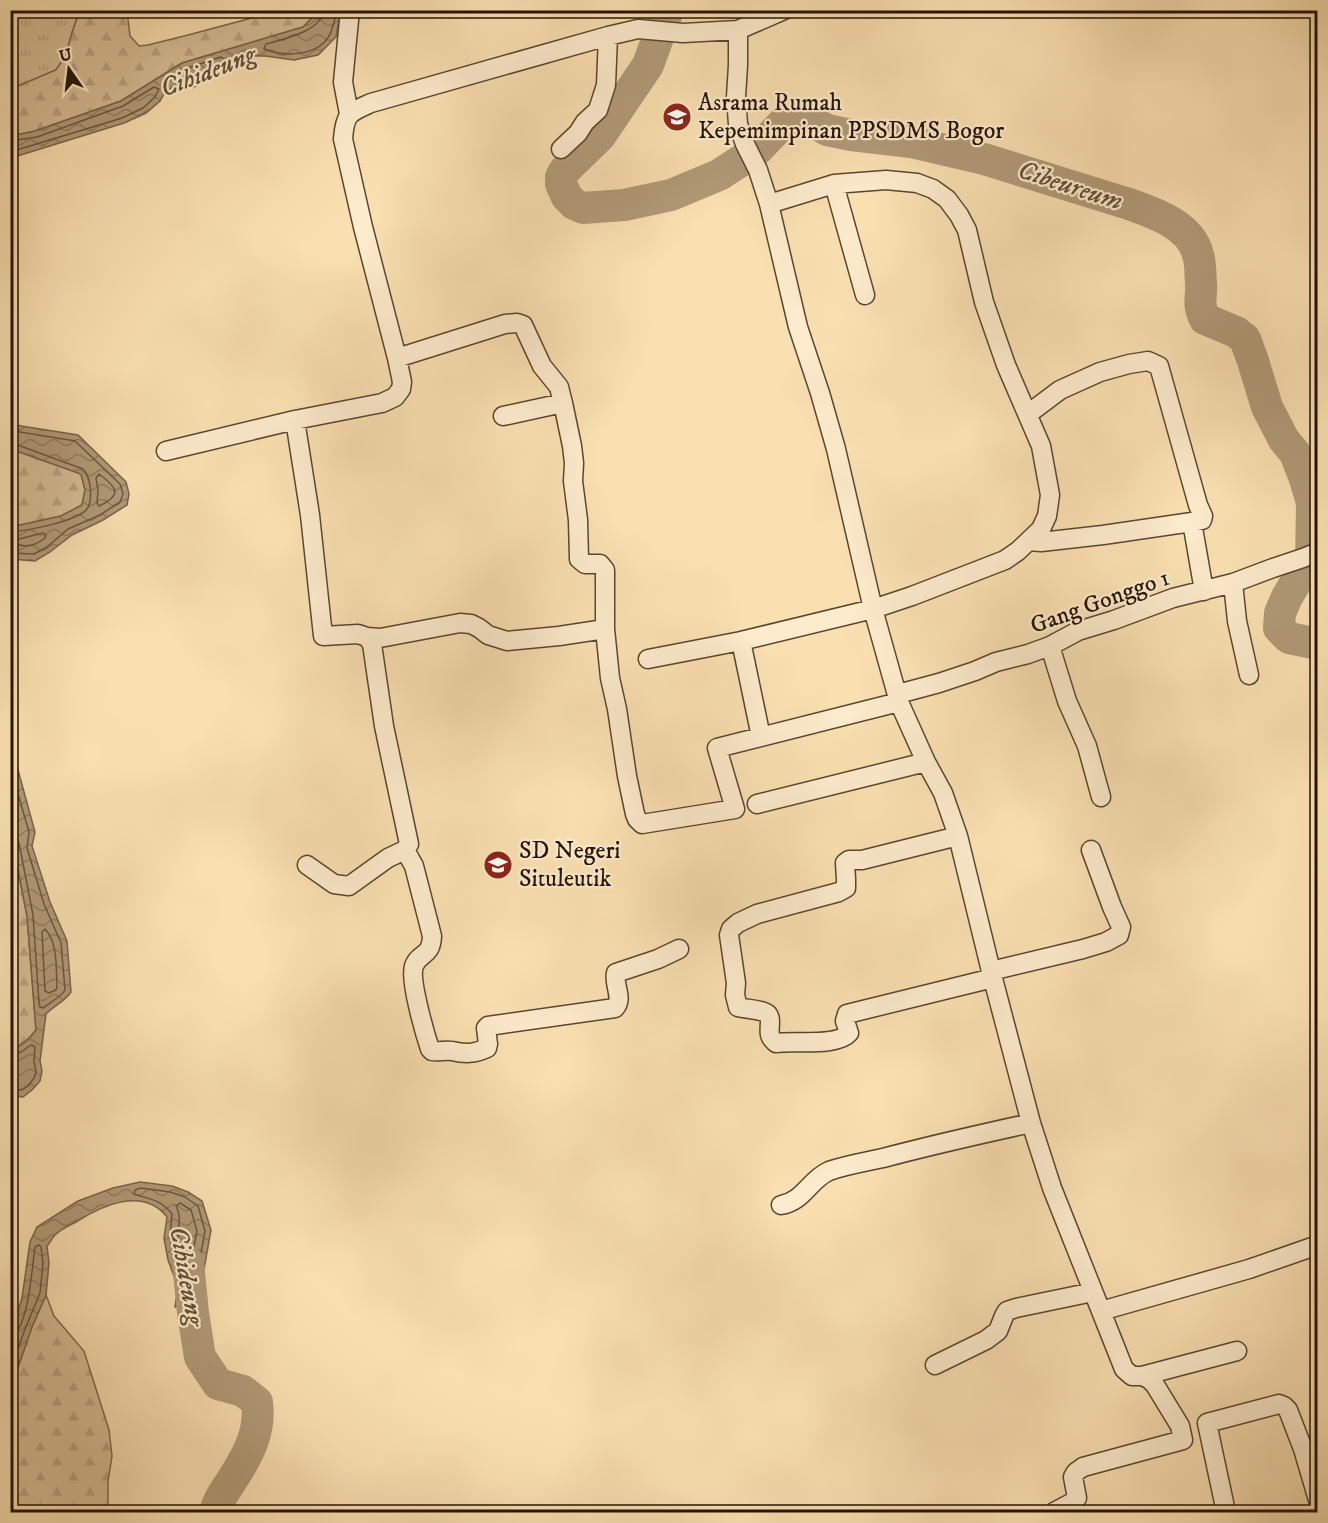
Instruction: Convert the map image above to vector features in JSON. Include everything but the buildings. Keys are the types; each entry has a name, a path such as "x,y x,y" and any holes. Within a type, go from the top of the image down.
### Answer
{"street":[{"path":"166,451 295,420 381,403 395,397 401,390 402,382 397,358 343,139 344,125 349,114 343,82 350,10"},
{"path":"349,114 371,103 608,36 638,29 683,33 738,30 784,10"},
{"path":"738,30 736,97 738,124 758,170 769,204 798,327 836,449 873,609 898,698 926,762 944,793 958,836 1031,1123 1052,1188 1124,1369 1132,1376 1142,1376 1237,1351"},
{"path":"561,149 598,111 606,85 608,36"},
{"path":"648,659 741,641 873,609 912,596 997,564 1029,541 1041,529 1047,516 1050,495 1041,446 1006,365 984,302 967,230 947,199 933,189 917,183 886,180 834,184 769,204"},
{"path":"834,184 865,295"},
{"path":"295,420 310,515 323,636 358,634 380,638 460,623 471,624 488,635 507,641 605,629 605,570 600,564 585,564 579,559 572,446 559,387 542,366 523,325 506,324 397,358"},
{"path":"1028,414 1060,390 1100,372 1148,361 1155,363 1159,366 1203,516 1202,520 1192,522 1041,542 1029,541"},
{"path":"503,416 563,403"},
{"path":"1192,522 1204,591"},
{"name":"Gang Gonggo 1","path":"605,629 610,678 627,776 637,819 642,824 735,809 717,748 898,698 996,662 1028,654 1050,646 1078,631 1173,598 1233,583 1310,555"},
{"path":"1233,583 1237,621 1249,675"},
{"path":"307,866 334,884 349,886 388,858 405,850 409,844 384,726 372,644 368,637"},
{"path":"741,641 761,737"},
{"path":"1050,646 1066,701 1087,746 1101,797"},
{"path":"757,804 926,762"},
{"path":"958,836 862,860 849,860 845,863 846,888 839,892 757,914 731,929 729,936 738,1007 765,1012 769,1015 769,1032 776,1043 831,1041 849,1033 845,1021 847,1014 1106,942 1119,935 1121,927 1091,850"},
{"path":"405,850 414,866 432,936 432,946 416,961 412,969 424,1027 432,1051 452,1051 464,1054 482,1051 487,1048 488,1044 486,1028 488,1026 615,1008 619,1004 614,977 616,973 658,959 679,949"},
{"path":"781,1205 793,1202 828,1172 906,1151 1031,1123"},
{"path":"1101,1311 1249,1269 1317,1245"},
{"path":"934,1365 986,1340 998,1331 1008,1311 1092,1292"},
{"path":"1054,1512 1077,1498 1073,1477 1083,1467 1182,1440 1179,1426 1165,1399 1149,1379 1142,1376"},
{"path":"1226,1512 1207,1423 1279,1404 1288,1410 1303,1449 1317,1500"}],"green space":[{"path":"11,11 87,11 78,15 66,55 56,70 11,89"},
{"path":"87,11 127,11 130,36 139,46 278,11 319,11 303,27 182,63 121,101 35,131 11,136 11,89 56,70 66,55 78,15"},
{"path":"11,449 81,474 85,490 82,505 61,516 11,527"},
{"path":"10,832 27,916 36,1030 25,1042 11,1050"},
{"path":"46,1295 54,1316 84,1351 109,1430 112,1456 108,1481 108,1512 11,1512 11,1402 16,1373"}],"water":[{"path":"319,11 344,11 336,37 318,55 294,60 255,56 232,64 192,88 179,83 165,92 160,101 146,113 124,123 11,158 11,136 35,131 121,101 182,63 303,27"},
{"path":"11,423 78,435 126,482 129,494 127,505 72,535 35,561 11,559 11,527 61,516 82,505 85,490 81,474 11,449"},
{"path":"11,747 35,832 32,846 50,902 67,941 71,992 46,1014 40,1081 23,1097 15,1096 11,1092 11,1050 25,1042 36,1030 27,916 11,832"},
{"path":"140,1182 172,1186 202,1201 211,1230 198,1303 175,1307 178,1287 168,1260 164,1238 167,1217 146,1202 122,1202 97,1210 62,1229 47,1246 49,1263 46,1295 16,1373 11,1402 11,1335 22,1298 30,1242 37,1227 78,1201 113,1188"}],"waterway":[{"name":"Cibeureum","path":"668,10 648,65 600,136 565,170 561,177 561,184 567,197 574,204 583,208 624,205 671,195 719,175 756,151 782,124 803,119 827,130 911,142 984,159 1129,204 1170,222 1188,236 1198,255 1201,283 1200,305 1205,319 1236,332 1245,339 1267,407 1284,440 1295,453 1305,479 1312,503 1311,566 1300,575 1287,597 1280,613 1279,628 1289,638 1318,644"},
{"name":"Cihideung","path":"188,1262 200,1357 218,1384 243,1391 257,1402 257,1423 252,1443 215,1512"}],"place":[{"name":"Asrama Rumah Kepemimpinan PPSDMS Bogor","path":"677,117"},
{"name":"SD Negeri Situleutik","path":"498,865"}]}
